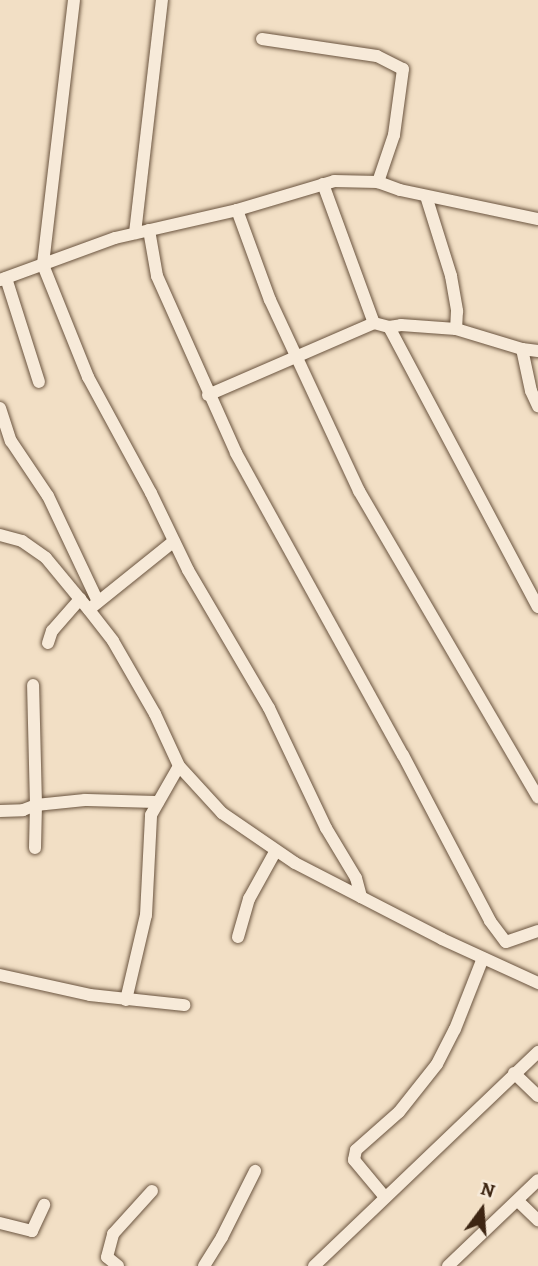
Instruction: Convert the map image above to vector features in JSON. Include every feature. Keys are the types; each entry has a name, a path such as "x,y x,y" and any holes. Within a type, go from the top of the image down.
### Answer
{"street":[{"path":"74,0 43,265 88,377 174,541 249,678 269,708 326,828 356,878 361,897"},
{"path":"135,233 162,0"},
{"path":"262,39 377,56 403,69 394,135 378,182"},
{"path":"39,382 3,279 135,233 237,209 323,184 378,182 426,196 538,219"},
{"path":"323,184 374,323"},
{"path":"426,196 451,276 457,311 456,329"},
{"path":"237,209 270,300 359,491 538,797"},
{"path":"149,230 157,276 208,395 489,921 506,942"},
{"path":"208,395 374,323 389,327 401,325 456,329 522,349 538,351"},
{"path":"389,327 537,604"},
{"path":"522,349 531,391 538,407"},
{"path":"0,408 11,441 48,496 93,606 149,703 179,766 222,814 275,852 538,984"},
{"path":"0,535 22,541 46,558 80,599 93,606"},
{"path":"93,606 174,541"},
{"path":"48,643 52,631 80,599"},
{"path":"33,685 36,805 34,848"},
{"path":"126,1000 146,915 151,814 179,766"},
{"path":"0,811 85,800 158,803"},
{"path":"239,937 249,899 275,852"},
{"path":"496,965 506,942 538,931"},
{"path":"384,1196 354,1160 356,1150 399,1112 438,1064 483,958"},
{"path":"0,975 126,1000 184,1004"},
{"path":"314,1266 384,1196 472,1117 538,1052"},
{"path":"514,1073 538,1096"},
{"path":"204,1266 222,1237 255,1171"},
{"path":"448,1266 538,1180"},
{"path":"118,1266 107,1257 113,1234 152,1191"},
{"path":"518,1201 538,1220"},
{"path":"0,1223 32,1231 44,1205"}]}
